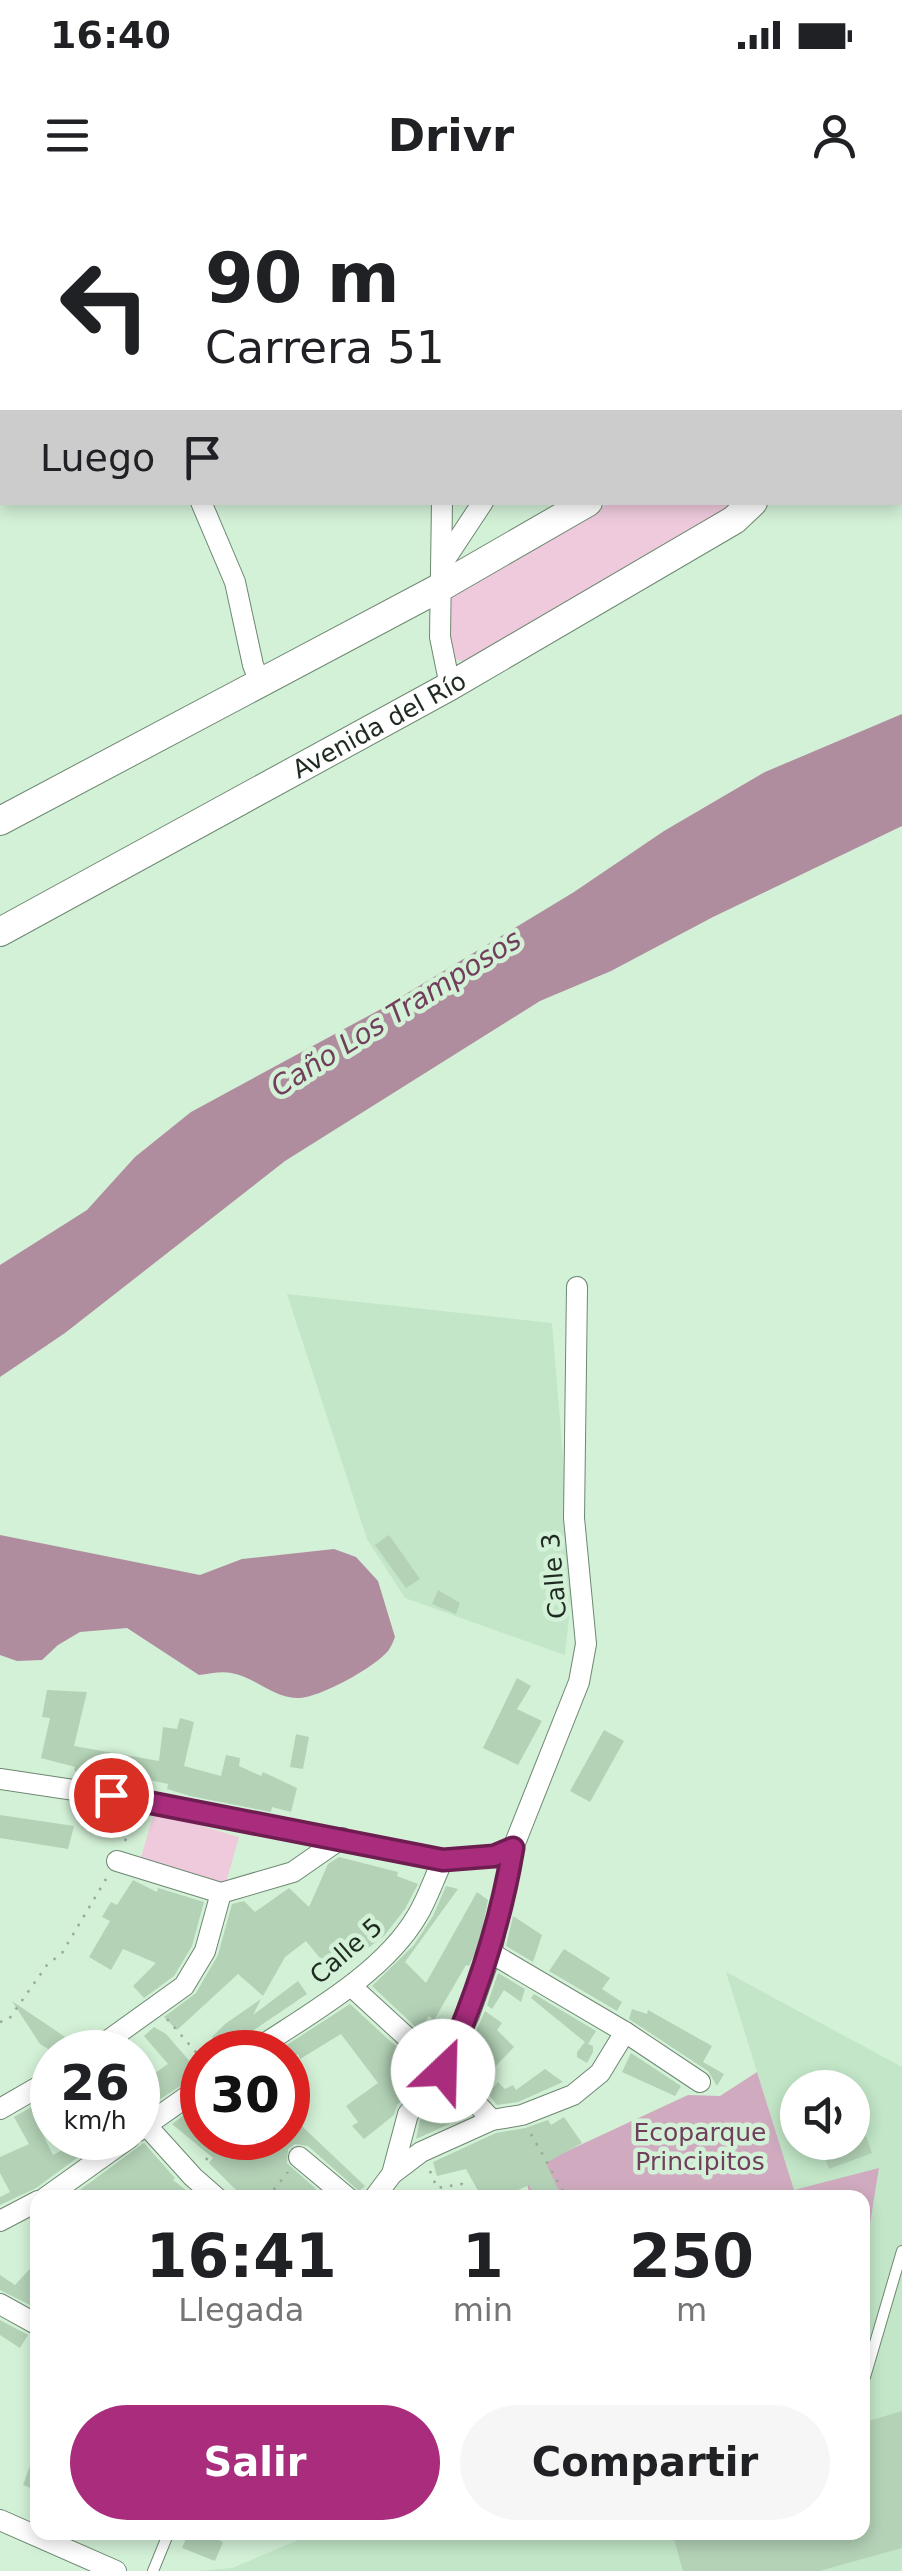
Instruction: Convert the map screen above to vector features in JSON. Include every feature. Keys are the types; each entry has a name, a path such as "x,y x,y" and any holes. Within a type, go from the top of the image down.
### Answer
{"main road":[{"path":"0,821 260,682 440,576 582,505"},
{"name":"Avenida del Río","path":"0,932 450,686 734,520 750,505"}],"street":[{"path":"202,505 235,582 260,682"},
{"path":"442,505 440,637 450,686"},
{"path":"440,576 481,505"},
{"name":"Calle 3","path":"392,2174 408,2114 443,2071 469,2014 490,1953 513,1848 579,1682 586,1644 574,1518 577,1287"},
{"path":"0,1779 141,1800 443,1860 494,1856 513,1848"},
{"path":"116,1861 222,1894 292,1872 342,1838"},
{"name":"Calle 5","path":"285,2030 350,1986 400,1938 417,1916 443,1860"},
{"path":"123,2030 184,1986 198,1967 222,1894"},
{"path":"490,1953 625,2032 700,2082"},
{"path":"350,1986 492,2120"},
{"path":"380,2190 392,2174 421,2152 492,2120 522,2116 572,2095 600,2074 625,2032"},
{"path":"0,2109 30,2092"},
{"path":"160,2150 208,2190"},
{"path":"56,2190 98,2160"},
{"path":"301,2160 338,2190"},
{"path":"0,2221 30,2205"},
{"path":"0,2304 30,2321"},
{"path":"0,2520 30,2533"},
{"path":"45,2540 116,2571"}],"lane":[{"path":"870,2360 902,2251"},
{"path":"153,2571 166,2540"}],"path":[{"path":"0,2022 10,2019 47,1964 62,1954 116,1861 141,1800"},
{"path":"156,2007 180,2034"},
{"path":"522,2116 564,2190"},
{"path":"421,2152 437,2188 462,2184 465,2190"},
{"path":"192,2177 206,2160"},
{"path":"273,2190 297,2160"}],"shaded area":[{"path":"606,505 734,505 466,662 454,659 444,597 535,549"},
{"path":"287,1294 552,1323 573,1580 565,1655 405,1598 367,1539"},
{"path":"154,1812 239,1837 225,1886 140,1861"},
{"path":"726,1972 902,2067 902,2571 198,2571 232,2568 298,2540 870,2540 870,2225 879,2169 817,2190 794,2190 784,2160 870,2160 870,2070 780,2070 780,2146"}],"green space":[{"name":"Ecoparque Principitos","path":"757,2072 780,2145 780,2160 785,2160 794,2190 528,2190 524,2171 688,2095 720,2096"},
{"name":"Ecoparque Principitos","path":"879,2168 870,2224 870,2190 794,2190"}],"water":[{"name":"Caño Los Tramposos","path":"902,714 902,826 611,971 540,1001 285,1161 65,1333 0,1377 0,1265 87,1210 135,1157 191,1112 381,1009 765,772"},
{"path":"0,1535 200,1575 242,1559 334,1549 356,1557 378,1581 395,1637 381,1658 359,1673 332,1688 297,1698 231,1673 199,1675 127,1628 80,1632 42,1660 17,1661 0,1655"}],"building":[{"path":"389,1535 420,1579 406,1588 375,1545"},
{"path":"438,1590 460,1603 456,1614 432,1604"},
{"path":"517,1678 531,1686 517,1709 542,1721 518,1765 483,1748"},
{"path":"47,1690 87,1692 74,1746 159,1761 163,1727 177,1729 180,1718 194,1722 184,1766 221,1776 226,1755 240,1758 239,1766 297,1788 291,1812 272,1807 271,1812 190,1796 167,1789 168,1784 136,1777 135,1783 112,1777 111,1780 41,1758 50,1718 42,1717"},
{"path":"604,1730 624,1741 590,1802 570,1791"},
{"path":"296,1734 309,1737 303,1769 290,1767"},
{"path":"0,1815 74,1826 68,1849 0,1838"},
{"path":"339,1857 398,1872 397,1876 418,1884 384,1936 333,1974 306,1941 285,1957 263,1996 238,1974 177,2030 164,2017 196,1993 218,1955 232,1904 244,1901 255,1912 289,1888 309,1907 328,1864"},
{"path":"133,1880 157,1892 158,1888 204,1902 192,1946 174,1976 144,1998 133,1986 156,1963 123,1949 111,1970 89,1957 110,1921 102,1917 111,1902 117,1905"},
{"path":"446,1886 458,1889 405,1962 426,1983 477,1892 488,1900 479,1945 469,1966 466,1965 434,2020 429,2016 419,2030 372,1986 414,1945"},
{"path":"513,1916 542,1935 533,1962 506,1946"},
{"path":"564,1949 610,1978 602,1989 622,2002 617,2011 549,1971"},
{"path":"498,1973 525,1989 521,2002 504,1990 492,2009 487,2005"},
{"path":"298,1981 307,1994 254,2030 219,2030 261,1999 253,2015"},
{"path":"534,1994 596,2031 588,2044 593,2046 593,2052 587,2063 577,2057 585,2042 531,1998"},
{"path":"12,2001 55,2030 31,2030"},
{"path":"350,2004 418,2072 421,2069 425,2073 397,2105 394,2115 364,2139 352,2126 358,2122 346,2106 378,2083 341,2034 310,2053 310,2030"},
{"path":"632,2009 647,2014 648,2010 712,2046 703,2062 724,2074 717,2086 708,2071 629,2019"},
{"path":"485,2011 502,2023 497,2030 514,2047 487,2075 464,2058"},
{"path":"160,2030 180,2050 180,2086 160,2099 160,2070 168,2064 160,2055"},
{"path":"631,2053 681,2086 675,2096 622,2072"},
{"path":"545,2069 563,2082 518,2102 497,2105 488,2094 498,2082 505,2089 513,2085 516,2090"},
{"path":"445,2091 465,2112 460,2119 416,2139 420,2120"},
{"path":"30,2108 30,2160 74,2160 36,2188 0,2205 0,2197 10,2192 0,2173 0,2157 29,2144 14,2117"},
{"path":"564,2117 582,2143 546,2163 558,2190 532,2190 529,2185 518,2190 478,2190 466,2169 437,2176 433,2162 496,2133 548,2120 551,2125"},
{"path":"310,2134 365,2186 358,2190 310,2148"},
{"path":"121,2160 159,2160 186,2190 80,2190"},
{"path":"287,2160 317,2190 236,2190 209,2163"},
{"path":"826,2160 853,2160 829,2169"},
{"path":"30,2269 30,2305 0,2290 0,2275 15,2285"},
{"path":"0,2320 28,2335 20,2348 0,2335"},
{"path":"902,2411 902,2548 819,2571 683,2571 674,2540 870,2540 870,2421"},
{"path":"30,2466 30,2488 23,2485"},
{"path":"186,2540 223,2542 215,2561 182,2548"}],"route":[{"path":"111,1795 443,1860 494,1856 513,1848 490,1953 469,2014 443,2071"}]}
